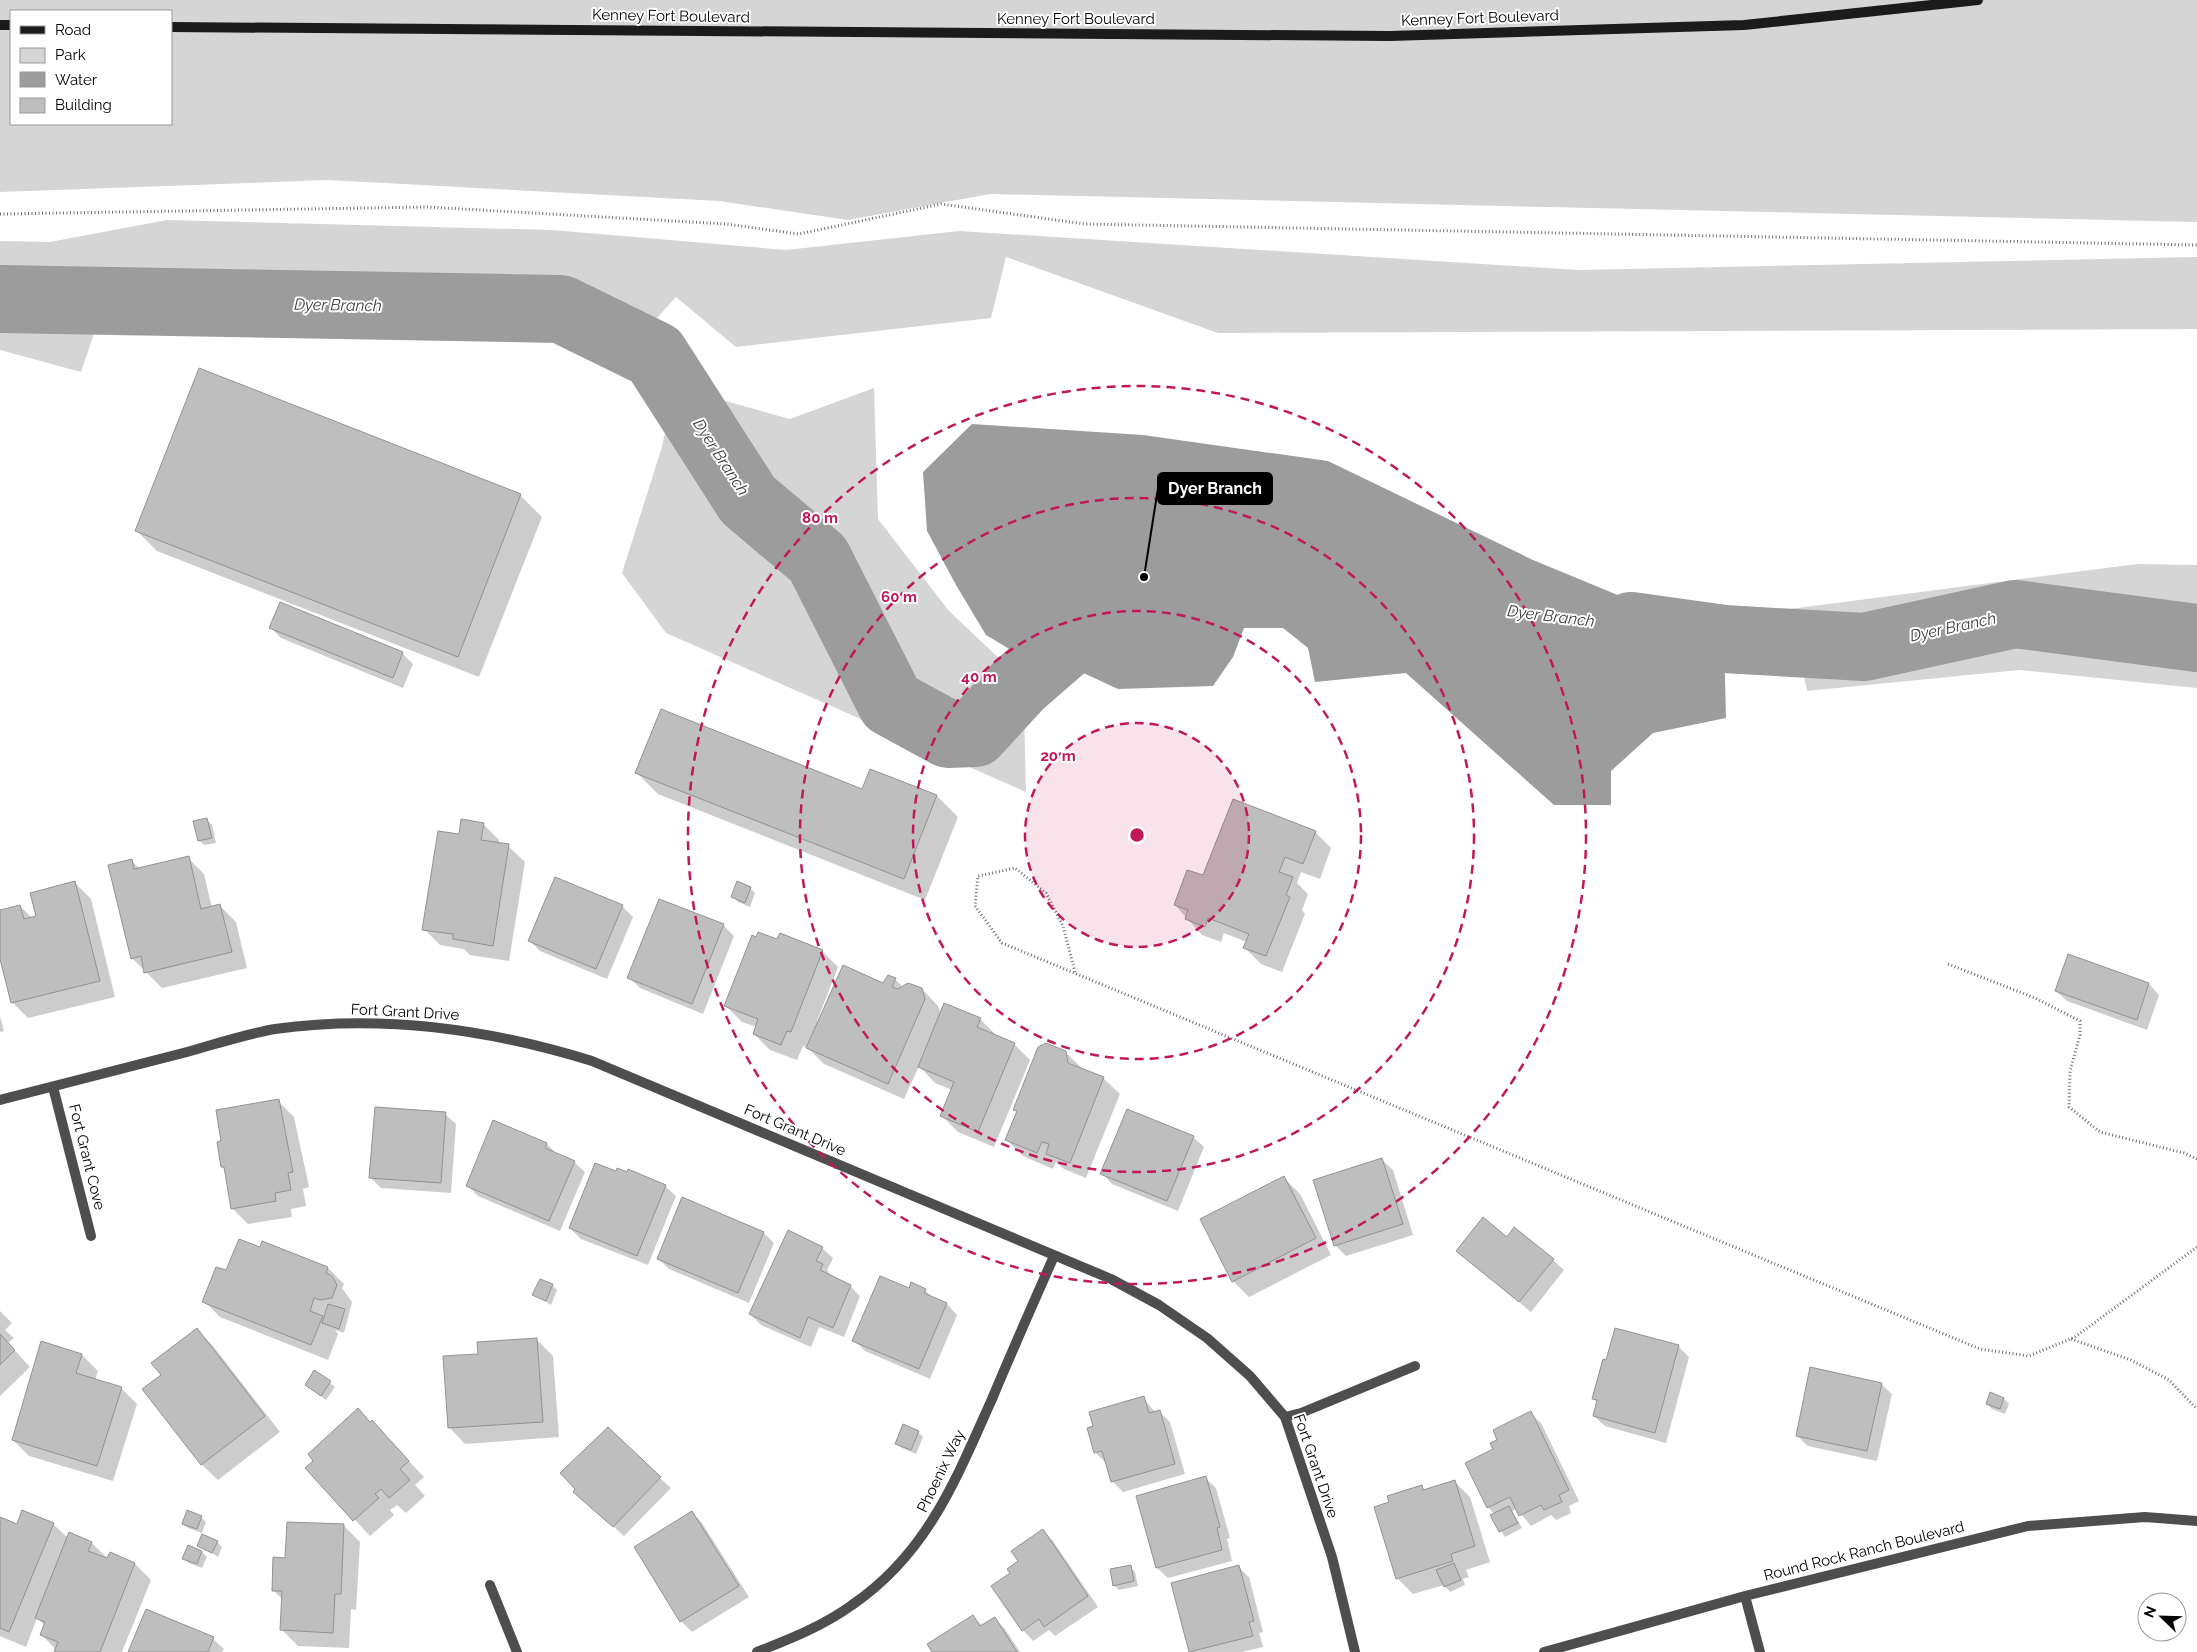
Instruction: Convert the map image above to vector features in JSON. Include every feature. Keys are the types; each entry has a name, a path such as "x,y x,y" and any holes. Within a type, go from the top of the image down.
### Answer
{"main road":[{"name":"Kenney Fort Boulevard","path":"172,27 1390,36 1744,25 1978,0"}],"street":[{"name":"Fort Grant Drive","path":"0,1100 274,1029 339,1024 403,1023 468,1030 548,1047 592,1060 1111,1279 1159,1305 1207,1338 1250,1376 1285,1416 1332,1557 1355,1652"},
{"name":"Fort Grant Cove","path":"53,1087 91,1236"},
{"name":"Phoenix Way","path":"757,1652 806,1632 852,1605 892,1571 927,1531 954,1485 1054,1256"},
{"path":"1285,1416 1301,1413 1415,1366"},
{"name":"Round Rock Ranch Boulevard","path":"1544,1652 1744,1596 2028,1526 2145,1517 2197,1522"},
{"path":"490,1585 518,1652"},
{"path":"1744,1596 1760,1652"}],"path":[{"path":"0,214 428,207 726,224 799,234 941,204 1085,224 2197,245"},
{"path":"1075,972 1063,926 1046,893 1015,868 978,876 975,906 1002,943 1980,1349 2029,1356 2070,1339 2197,1247"},
{"path":"1948,964 2035,998 2080,1021 2080,1034 2070,1071 2068,1107 2100,1132 2184,1153 2197,1159"},
{"path":"2070,1339 2131,1360 2169,1380 2197,1410"}],"green space":[{"path":"0,0 2197,0 2197,222 990,194 848,220 719,201 328,180 0,192"},
{"path":"167,220 552,230 786,250 959,231 1579,270 2197,257 2197,329 1218,333 1006,257 991,318 736,347 676,297 635,342 266,308 102,310 81,372 0,350 0,241 50,242"},
{"path":"676,387 790,419 874,388 878,519 949,611 1005,664 1024,711 1026,792 666,633 622,573 661,450"},
{"path":"2137,564 2197,565 2197,688 2019,670 1807,691 1790,609"}],"water":[{"path":"972,424 1143,435 1328,461 1533,560 1724,639 1726,718 1653,733 1611,771 1611,805 1554,805 1406,673 1315,682 1308,648 1283,628 1244,628 1233,657 1213,686 1118,689 1053,659 1037,689 1020,684 1021,656 986,635 927,531 923,472"}],"building":[{"path":"199,368 521,494 458,657 135,531"},
{"path":"280,602 403,652 393,678 269,628"},
{"path":"661,709 862,789 870,769 937,795 904,879 635,773"},
{"path":"1233,799 1316,831 1303,864 1285,857 1279,872 1293,877 1286,895 1290,897 1266,956 1243,948 1249,934 1208,918 1205,927 1185,919 1188,910 1174,905 1187,870 1203,875"},
{"path":"207,818 212,838 198,841 193,821"},
{"path":"461,819 484,823 481,840 509,844 493,946 453,939 453,934 422,930 438,831 459,834"},
{"path":"189,856 201,909 220,904 232,952 144,973 141,956 131,959 108,865 132,859 134,869"},
{"path":"555,877 623,905 596,969 528,941"},
{"path":"75,881 100,981 11,1003 0,959 0,910 20,905 24,919 36,916 30,893"},
{"path":"737,881 751,887 745,903 731,897"},
{"path":"659,899 724,924 692,1004 627,978"},
{"path":"758,932 777,939 780,933 823,950 791,1032 787,1031 781,1045 753,1034 758,1019 724,1006 752,935 756,937"},
{"path":"2068,954 2149,983 2137,1020 2055,991"},
{"path":"843,965 883,983 888,975 896,978 892,987 898,989 908,983 922,988 925,999 888,1084 806,1048"},
{"path":"944,1003 981,1018 977,1027 1015,1043 978,1132 940,1116 954,1082 918,1067"},
{"path":"1046,1043 1066,1051 1068,1063 1104,1077 1070,1163 1046,1154 1049,1144 1042,1142 1037,1153 1005,1140 1017,1111 1013,1110 1038,1047"},
{"path":"279,1099 293,1172 288,1173 291,1190 275,1193 276,1201 231,1209 224,1167 221,1167 217,1142 221,1141 216,1110"},
{"path":"375,1107 446,1112 441,1183 369,1178"},
{"path":"1127,1109 1194,1136 1167,1201 1100,1174"},
{"path":"493,1120 547,1143 545,1148 575,1161 549,1221 466,1186"},
{"path":"1382,1158 1403,1224 1334,1246 1313,1180"},
{"path":"595,1163 616,1171 617,1168 627,1172 628,1169 666,1185 637,1256 569,1228"},
{"path":"1284,1176 1316,1238 1232,1282 1200,1219"},
{"path":"682,1197 764,1232 738,1293 657,1259"},
{"path":"1483,1217 1507,1237 1514,1227 1554,1259 1519,1302 1456,1251"},
{"path":"788,1230 823,1247 816,1261 823,1264 820,1270 851,1285 833,1328 808,1317 800,1338 749,1314"},
{"path":"239,1239 260,1247 262,1241 328,1267 326,1273 332,1276 337,1285 332,1298 320,1300 314,1298 310,1311 323,1316 311,1345 202,1302 216,1267 226,1270"},
{"path":"880,1276 909,1288 911,1282 926,1289 924,1293 947,1303 919,1369 852,1341"},
{"path":"540,1279 553,1284 546,1301 532,1295"},
{"path":"328,1304 345,1309 339,1329 322,1323"},
{"path":"197,1328 265,1416 201,1465 142,1389 161,1375 151,1363"},
{"path":"1615,1328 1679,1345 1655,1433 1593,1416 1597,1400 1592,1399 1603,1359 1606,1360"},
{"path":"0,1334 15,1350 0,1365"},
{"path":"537,1338 543,1422 448,1428 443,1356 478,1354 477,1342"},
{"path":"41,1341 82,1354 76,1373 122,1387 97,1466 12,1440"},
{"path":"1810,1367 1882,1383 1867,1451 1796,1436"},
{"path":"314,1370 331,1381 321,1396 305,1385"},
{"path":"1990,1392 2004,1398 2000,1409 1986,1404"},
{"path":"1144,1396 1149,1413 1160,1410 1175,1464 1111,1482 1102,1451 1094,1453 1087,1428 1093,1426 1089,1412"},
{"path":"358,1408 370,1422 372,1420 409,1461 400,1469 410,1480 389,1498 381,1489 375,1494 379,1498 353,1521 305,1468 313,1461 308,1454"},
{"path":"1531,1411 1569,1490 1559,1495 1562,1502 1544,1510 1541,1505 1519,1516 1510,1497 1487,1508 1465,1463 1493,1449 1490,1443 1497,1440 1493,1430"},
{"path":"903,1424 919,1431 911,1450 895,1444"},
{"path":"608,1427 661,1477 613,1527 573,1492 575,1489 560,1473"},
{"path":"1206,1476 1220,1527 1217,1528 1222,1550 1156,1568 1136,1496"},
{"path":"1455,1480 1475,1546 1451,1554 1453,1561 1396,1579 1374,1507 1389,1502 1387,1496 1422,1485 1423,1490"},
{"path":"1509,1506 1518,1523 1499,1532 1490,1515"},
{"path":"22,1510 54,1523 9,1632 0,1628 0,1517 17,1524"},
{"path":"187,1510 202,1516 197,1529 182,1524"},
{"path":"692,1511 739,1586 680,1622 634,1547"},
{"path":"287,1522 344,1524 341,1594 335,1594 333,1633 280,1630 282,1591 272,1591 273,1557 285,1558"},
{"path":"1043,1529 1088,1596 1044,1627 1039,1619 1022,1631 991,1586 1010,1573 1007,1569 1018,1561 1011,1551"},
{"path":"69,1532 92,1542 88,1551 107,1558 110,1552 135,1563 100,1652 54,1652 58,1642 40,1635 45,1622 35,1618"},
{"path":"202,1534 218,1541 212,1553 197,1546"},
{"path":"188,1545 202,1551 197,1564 182,1559"},
{"path":"1454,1563 1461,1580 1444,1587 1436,1570"},
{"path":"1131,1565 1134,1581 1113,1586 1110,1569"},
{"path":"1239,1565 1254,1621 1249,1622 1253,1636 1189,1652 1171,1583"},
{"path":"146,1609 214,1637 208,1652 128,1652"},
{"path":"973,1615 980,1626 995,1617 1017,1652 932,1652 927,1644"}],"waterway":[{"name":"Dyer Branch","path":"0,299 561,309 655,355 748,500 818,559 891,703 948,734 975,733 1020,684 1090,623"},
{"name":"Dyer Branch","path":"1631,626 1724,639 1864,647 2015,614 2197,638"}],"place":[{"name":"Dyer Branch","path":"1144,577"}]}
